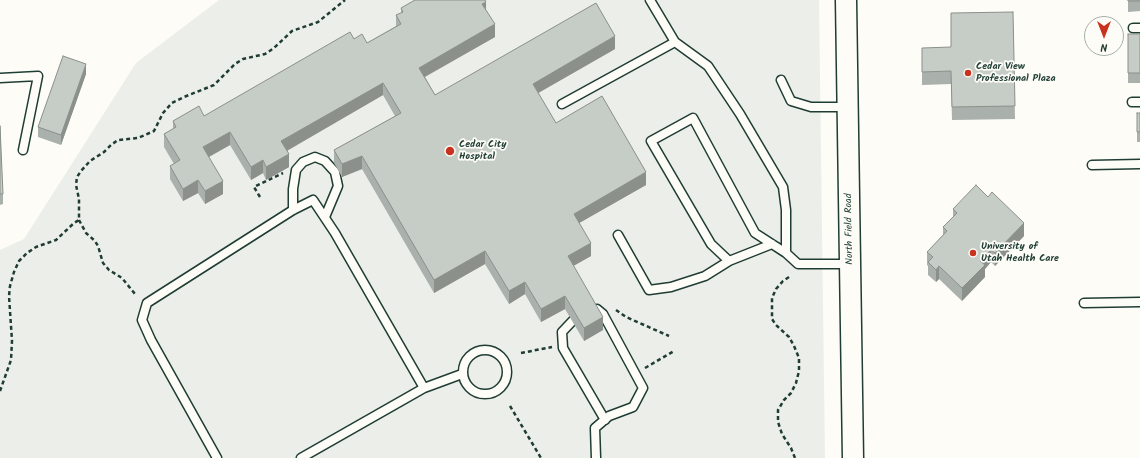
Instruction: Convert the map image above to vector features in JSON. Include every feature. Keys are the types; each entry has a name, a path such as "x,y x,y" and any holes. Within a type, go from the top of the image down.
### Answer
{"street":[{"name":"North Field Road","path":"846,0 853,458"}],"lane":[{"path":"650,0 675,42 708,66 740,114 783,187 786,210 786,253"},
{"path":"562,104 675,42"},
{"path":"0,78 38,76 23,150"},
{"path":"781,80 791,101 811,107 848,107"},
{"path":"729,261 711,244 651,141 693,118 755,233 786,253 798,264 850,264"},
{"path":"293,210 293,189 296,170 303,162 315,157 326,161 335,172 338,186 325,217"},
{"path":"1092,165 1140,164"},
{"path":"217,458 151,340 142,320 147,303 293,210 313,200 325,217 424,388"},
{"path":"618,235 649,290 671,287 705,276 729,261 772,244"},
{"path":"1084,303 1140,302"},
{"path":"596,458 595,428 609,416 634,407 642,388 603,314 596,309 579,313 562,332 563,348 604,420"},
{"path":"479,350 494,352 501,356 505,362 507,370 507,377 500,389 487,395 473,392 464,381 462,374 466,359 479,350"},
{"path":"301,458 424,388 462,374"}],"path":[{"path":"135,294 122,278 109,270 103,263 98,246 86,233 79,220 79,199 76,185 77,178 90,161 118,140 138,138 154,131 163,113 172,103 214,85 235,64 243,60 265,54 274,48 292,31 318,22 345,0"},
{"path":"260,197 254,188 283,173"},
{"path":"0,390 11,360 12,341 9,296 14,272 19,261 36,247 56,240 74,222 79,220"},
{"path":"789,277 776,289 772,298 772,318 776,325 789,337 799,358 799,371 796,382 791,393 784,400 778,410 778,422 782,434 791,448 795,458"},
{"path":"641,324 669,336"},
{"path":"521,353 563,345"},
{"path":"646,367 674,351"},
{"path":"510,406 541,458"}],"shaded area":[{"name":"Cedar City Hospital","path":"219,0 819,0 825,458 0,458 0,250 24,239 136,63"}],"building":[{"path":"415,0 485,0 486,2 482,4 495,24 419,68 435,95 596,3 615,36 533,84 556,123 602,96 646,172 574,214 591,243 568,256 603,317 584,328 565,296 541,309 525,282 509,291 485,251 434,280 362,156 342,164 334,150 401,113 383,83 281,141 289,154 266,167 263,160 251,167 230,132 203,147 223,181 205,191 198,180 183,189 170,166 180,160 164,134 176,127 173,121 199,106 204,116 350,32 354,39 362,34 367,43 401,24 396,15 403,12 401,8"},
{"path":"1140,0 1140,1 1128,1"},
{"name":"Cedar View Professional Plaza","path":"1013,12 1015,106 952,107 951,71 922,72 922,48 951,47 951,13"},
{"path":"1128,34 1140,34 1140,73 1128,73"},
{"path":"63,56 86,64 61,135 38,127"},
{"path":"1137,113 1140,113 1140,132 1137,132"},
{"path":"0,126 3,194 0,194"},
{"name":"University of Utah Health Care","path":"976,185 988,197 992,192 1024,223 995,253 991,250 980,261 985,265 962,288 939,266 936,270 928,262 933,257 927,252 947,231 943,227 957,213 953,209"}],"place":[{"name":"Cedar View Professional Plaza","path":"968,73"},
{"name":"Cedar City Hospital","path":"450,151"},
{"name":"University of Utah Health Care","path":"973,253"}]}
